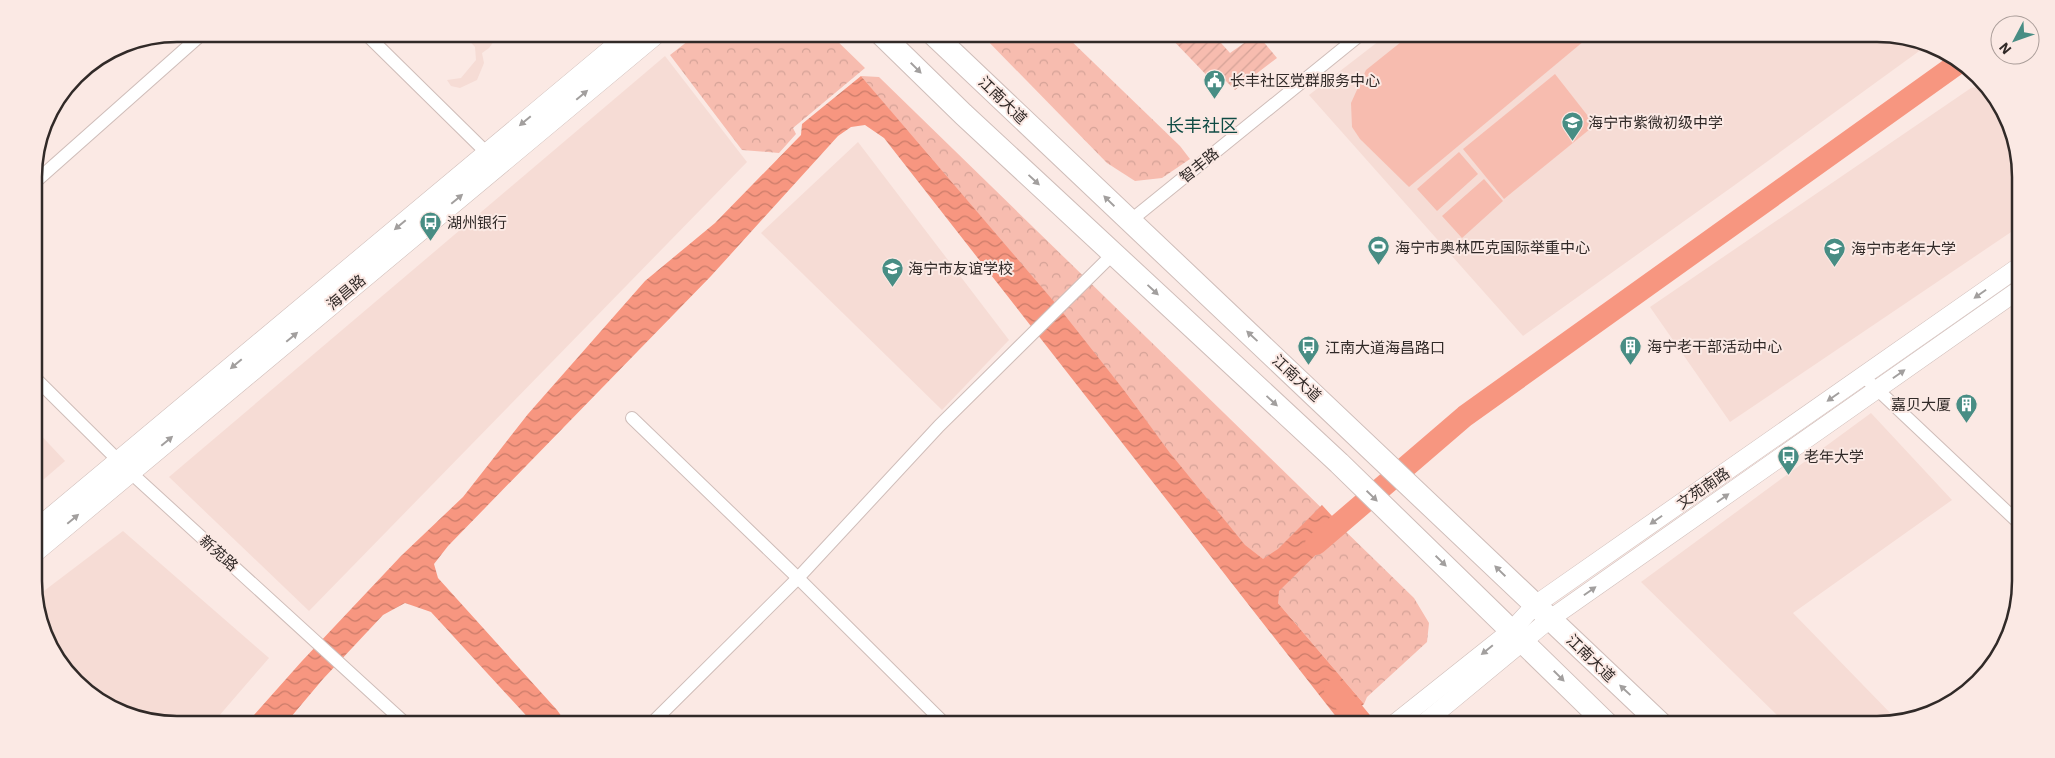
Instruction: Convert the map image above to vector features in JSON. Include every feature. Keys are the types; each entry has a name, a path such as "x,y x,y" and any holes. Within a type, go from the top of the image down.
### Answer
{"highway":[{"path":"889,42 963,114 1339,464 1518,635 1598,715"},
{"name":"江南大道","path":"941,42 1365,441 1652,715"}],"main road":[{"name":"海昌路","path":"43,544 125,467 492,159 621,42"},
{"name":"海昌路","path":"492,159 646,42"},
{"name":"文苑南路","path":"1432,715 1543,612 1863,376 2012,272"},
{"name":"文苑南路","path":"1543,612 1878,389 2012,295"},
{"name":"海昌路","path":"43,525 125,467"},
{"name":"文苑南路","path":"1405,715 1518,635"}],"street":[{"path":"43,175 193,42"},
{"path":"374,42 492,159"},
{"name":"智丰路","path":"1130,221 1351,42"},
{"path":"660,716 798,578 939,426 1114,253"},
{"path":"1863,376 2012,516"},
{"name":"新苑路","path":"43,386 125,467 397,716"},
{"path":"632,418 798,578 936,716"}],"shaded area":[{"path":"470,42 493,42 482,53 484,63 477,80 460,88 451,86 447,80 461,78 476,60 475,47"},
{"name":"海宁市紫微初级中学","path":"1378,42 1878,42 1904,45 1921,50 1523,336 1309,95"},
{"path":"665,56 747,162 309,611 169,477"},
{"name":"海宁市老年大学","path":"1978,87 1990,102 2008,142 2012,177 2012,231 1730,422 1650,307 1971,88"},
{"name":"海宁市友谊学校","path":"858,142 1009,340 942,410 761,233"},
{"path":"1871,413 1952,500 1793,613 1892,714 1777,715 1641,582"},
{"path":"43,438 65,461 43,480"},
{"path":"123,531 269,658 219,716 177,716 151,713 134,708 102,693 76,670 65,656 50,624 43,592"}],"green space":[{"path":"687,42 838,42 865,68 793,128 796,134 779,153 742,150 670,55"},
{"path":"989,42 1072,42 1180,146 1190,159 1162,178 1135,181 1107,163"},
{"path":"1175,42 1220,42 1230,53 1246,42 1264,42 1277,58 1235,90 1225,80 1216,85"},
{"path":"1401,42 1583,42 1409,187 1360,139 1352,127 1351,103 1366,70"},
{"path":"1555,74 1595,125 1504,199 1463,149"},
{"path":"861,76 879,77 1414,598 1429,623 1427,642 1367,697 1364,704 1278,603 1127,394"},
{"path":"1459,152 1478,174 1437,211 1417,189"},
{"path":"1484,179 1503,201 1462,238 1442,216"}],"water":[{"path":"861,76 1056,304 1127,394 1170,453 1245,545 1263,559 1278,549 1322,505 1343,528 1279,591 1278,603 1364,704 1350,715 1335,715 884,138 865,125 851,127 838,136 711,276 448,546 434,564 438,578 561,716 526,716 431,612 405,603 383,615 323,679 292,716 253,716 401,556 463,497 528,414 645,281 715,223 801,135 802,124"}],"waterway":[{"path":"1316,544 1465,416 1954,66"},
{"path":"1335,690 1356,715"}],"place":[{"name":"长丰社区党群服务中心","path":"1214,99"},
{"name":"海宁市紫微初级中学","path":"1572,141"},
{"name":"湖州银行","path":"431,241"},
{"name":"海宁市奥林匹克国际举重中心","path":"1379,266"},
{"name":"海宁市老年大学","path":"1835,267"},
{"name":"海宁市友谊学校","path":"892,287"},
{"name":"海宁老干部活动中心","path":"1631,365"},
{"name":"江南大道海昌路口","path":"1309,366"},
{"name":"嘉贝大厦","path":"1967,423"},
{"name":"老年大学","path":"1788,475"}],"district":[{"name":"长丰社区","path":"1202,125"}]}
